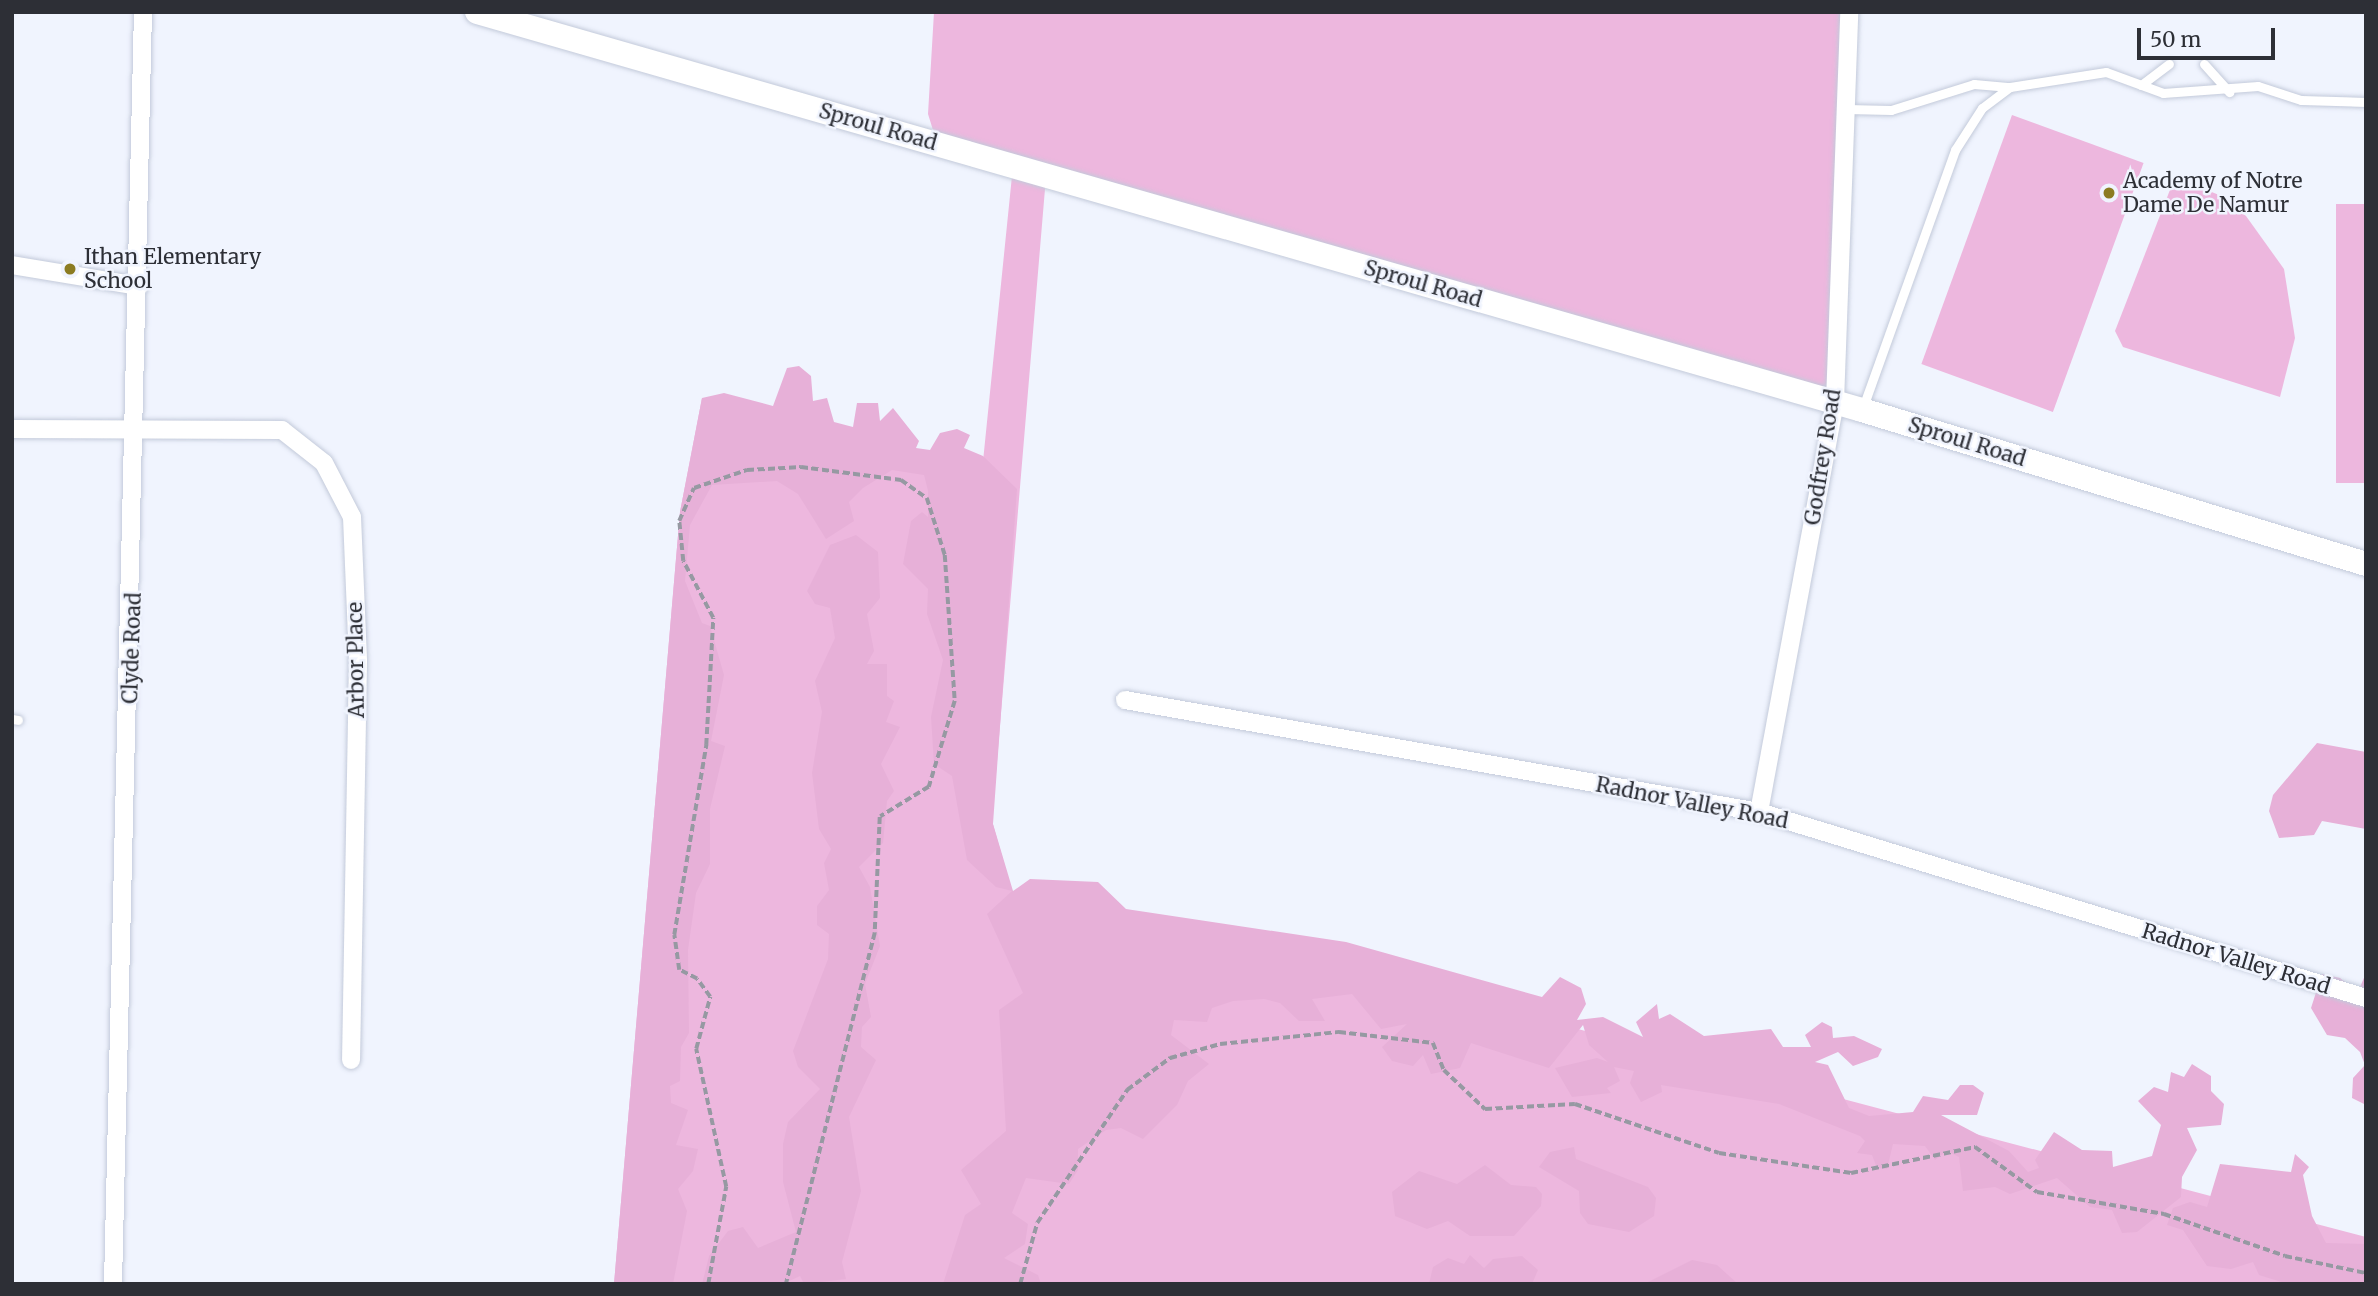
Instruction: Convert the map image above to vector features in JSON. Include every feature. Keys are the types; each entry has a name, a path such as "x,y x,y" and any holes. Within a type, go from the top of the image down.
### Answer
{"main road":[{"name":"Sproul Road","path":"477,12 1835,402 2366,564"}],"street":[{"name":"Clyde Road","path":"113,1284 138,427 143,12"},
{"name":"Godfrey Road","path":"1759,812 1835,402 1849,12"},
{"path":"12,265 139,286"},
{"name":"Arbor Place","path":"12,429 138,427 282,430 324,463 352,517 358,661 351,1060"},
{"name":"Radnor Valley Road","path":"1125,700 1759,812 2366,998"}],"lane":[{"path":"2141,85 2169,64"},
{"path":"2204,64 2229,92"},
{"path":"1846,110 1891,110 1974,84 2010,87 2106,72 2163,93 2229,92 2271,87 2301,100 2366,102"},
{"path":"1862,410 1955,150 1982,108 2010,87"}],"path":[{"path":"708,1284 726,1187 696,1049 710,997 697,979 679,970 674,935 706,746 713,618 683,561 679,521 694,488 747,470 801,467 901,480 927,498 945,555 955,701 929,787 880,817 875,933 786,1284"},
{"path":"1020,1284 1037,1223 1127,1090 1170,1058 1220,1044 1339,1032 1433,1043 1444,1070 1485,1110 1575,1104 1720,1153 1851,1173 1975,1147 2038,1192 2164,1214 2285,1256 2366,1273"}],"shaded area":[{"path":"934,12 1849,12 1835,402 1046,177 992,821 1012,891 1358,971 2366,1237 2366,1284 614,1284 680,512 702,398 981,481 1013,166 937,143 928,114"},
{"path":"2012,115 2144,163 2053,412 1921,364"},
{"path":"2175,177 2219,195 2246,216 2284,269 2295,338 2280,397 2123,347 2115,331"},
{"path":"2336,204 2366,204 2366,483 2336,483"},
{"path":"799,366 811,376 813,401 827,398 834,422 853,427 857,403 878,403 880,421 893,408 919,441 916,448 930,450 940,433 957,429 970,435 964,448 983,456 1017,489 993,824 1013,891 1030,879 1098,882 1126,909 1346,942 1542,997 1560,977 1581,988 1586,1004 1577,1020 1603,1017 1643,1037 1636,1022 1657,1004 1659,1019 1670,1014 1704,1036 1771,1029 1783,1047 1811,1047 1805,1035 1822,1022 1832,1027 1833,1038 1854,1036 1882,1049 1878,1057 1853,1066 1838,1052 1815,1062 1828,1065 1849,1108 1869,1116 1913,1112 1923,1096 1948,1100 1960,1085 1973,1085 1984,1093 1977,1115 1941,1115 2009,1151 2028,1172 2039,1168 2035,1160 2054,1132 2082,1150 2112,1151 2113,1167 2152,1156 2161,1125 2138,1101 2154,1087 2168,1092 2171,1072 2184,1077 2192,1064 2211,1076 2211,1091 2224,1104 2221,1125 2187,1128 2197,1150 2182,1177 2181,1197 2137,1232 2122,1233 2112,1210 2090,1207 2057,1178 2010,1194 1995,1187 1963,1191 1959,1157 1947,1151 1935,1160 1925,1146 1893,1144 1887,1169 1877,1168 1872,1155 1857,1153 1865,1141 1860,1136 1779,1104 1661,1085 1662,1092 1641,1102 1630,1083 1634,1071 1614,1067 1620,1081 1607,1088 1611,1093 1572,1097 1555,1068 1597,1058 1608,1062 1589,1045 1583,1025 1549,1068 1471,1043 1460,1068 1431,1074 1423,1055 1413,1066 1392,1061 1382,1047 1407,1024 1381,1029 1352,994 1312,999 1325,1021 1299,1021 1280,1003 1264,999 1233,1001 1212,1008 1207,1022 1174,1020 1171,1035 1209,1064 1188,1081 1177,1105 1143,1139 1121,1128 1106,1130 1078,1149 1078,1170 1069,1184 1026,1178 1012,1213 1028,1224 1025,1244 1004,1258 1038,1275 1041,1284 943,1284 965,1215 981,1204 961,1170 1006,1131 999,1010 1023,993 987,914 1012,891 996,887 967,860 952,776 934,764 931,717 943,660 927,614 928,589 903,564 911,521 922,512 928,517 928,491 924,475 892,470 863,488 849,502 854,521 826,539 798,494 777,481 712,485 690,525 685,581 702,623 710,626 724,675 711,741 725,746 710,809 710,864 696,893 688,950 689,1033 681,1047 680,1081 670,1086 671,1103 688,1110 676,1145 698,1149 693,1171 678,1189 687,1211 673,1284 614,1284 680,512 702,398 724,393 773,406 787,368"},
{"path":"856,535 878,552 880,598 867,614 874,651 867,664 887,664 887,696 894,701 886,722 900,727 881,764 894,791 887,801 883,843 859,867 870,887 880,946 865,984 871,1017 862,1027 861,1047 876,1060 849,1117 861,1191 842,1262 846,1279 804,1284 800,1276 783,1284 702,1284 709,1256 728,1231 743,1227 758,1248 796,1232 783,1182 783,1144 788,1122 820,1089 798,1067 793,1051 828,959 829,934 817,925 817,906 829,890 824,863 831,849 819,829 812,773 822,712 815,681 835,638 830,608 815,604 807,591 830,545"},
{"path":"2317,743 2366,752 2366,829 2322,821 2314,835 2279,838 2269,811 2273,795"},
{"path":"2366,973 2366,1103 2364,1104 2352,1098 2353,1078 2365,1065 2360,1052 2345,1038 2327,1035 2311,1008 2322,974 2340,978 2358,992"},
{"path":"1574,1147 1576,1159 1648,1187 1656,1198 1654,1216 1629,1232 1588,1224 1580,1213 1579,1191 1539,1167 1550,1152"},
{"path":"2295,1154 2309,1167 2303,1175 2312,1216 2326,1243 2366,1244 2366,1283 2288,1284 2259,1275 2253,1262 2231,1269 2207,1266 2183,1230 2167,1225 2173,1208 2190,1202 2207,1207 2220,1164 2291,1172"},
{"path":"1485,1165 1511,1185 1536,1187 1542,1194 1541,1206 1514,1236 1470,1236 1448,1221 1427,1229 1395,1216 1392,1192 1419,1171 1457,1184"},
{"path":"1470,1255 1484,1268 1493,1259 1522,1256 1538,1270 1532,1284 1429,1284 1433,1267 1448,1258 1464,1264"},
{"path":"1692,1260 1717,1265 1738,1284 1644,1284"}],"place":[{"name":"Academy of Notre Dame De Namur","path":"2109,193"},
{"name":"Ithan Elementary School","path":"70,269"}]}
